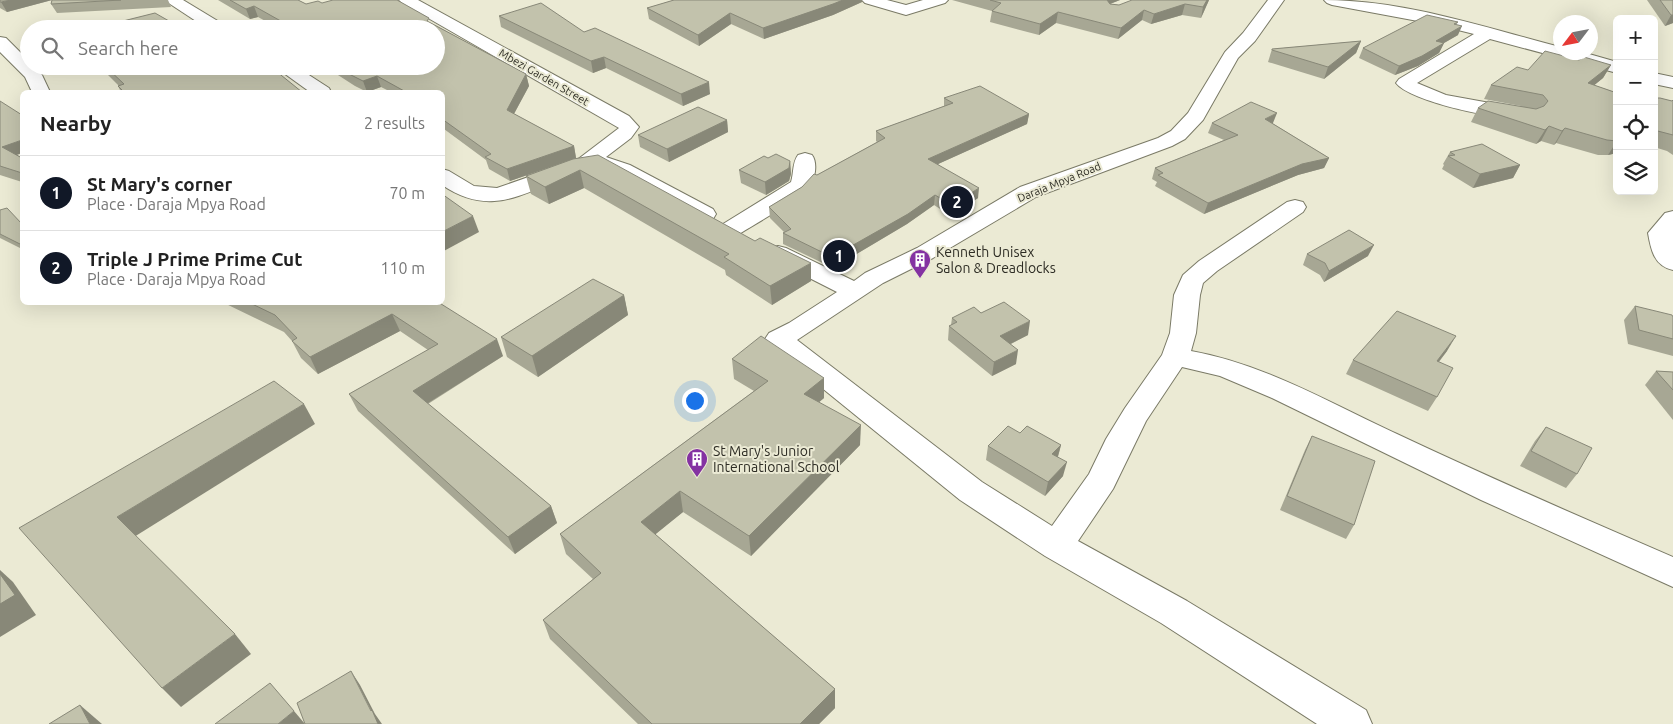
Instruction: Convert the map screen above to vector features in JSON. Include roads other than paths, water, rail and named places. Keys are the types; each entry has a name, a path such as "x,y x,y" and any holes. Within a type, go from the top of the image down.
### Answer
{"street":[{"path":"172,0 205,20"},
{"name":"Mbezi Garden Street","path":"407,0 443,20"},
{"path":"870,0 906,10 940,0"},
{"name":"Daraja Mpya Road","path":"1057,546 971,491 778,339 798,329 874,278 925,252 1028,192 1146,150 1178,135 1196,116 1231,56 1249,37 1276,0"},
{"path":"1332,0 1390,10 1553,50"},
{"name":"Mbezi Garden Street","path":"445,21 622,120 629,127 624,134 584,164"},
{"path":"1488,33 1405,83 1419,91 1460,103 1528,115"},
{"path":"0,42 20,62"},
{"path":"1589,60 1613,67"},
{"path":"33,75 40,90"},
{"path":"296,75 319,90"},
{"path":"1658,79 1673,83"},
{"path":"731,229 800,186 804,176 805,159"},
{"path":"445,177 466,191 477,194 499,194 584,164 604,163 623,168 731,229 855,291"},
{"path":"1295,207 1208,266 1192,280 1187,295 1183,333 1175,357 1135,415 1102,480 1057,546 1174,612 1352,724"},
{"path":"1673,218 1660,234 1664,252 1673,263"},
{"path":"1175,357 1201,360 1225,367 1472,483 1673,572"}],"place":[{"name":"Triple J Prime Prime Cut","path":"957,202"},
{"name":"St Mary's corner","path":"839,256"},
{"name":"Kenneth Unisex Salon & Dreadlocks","path":"920,279"},
{"name":"St Mary's Junior International School","path":"697,478"}]}
